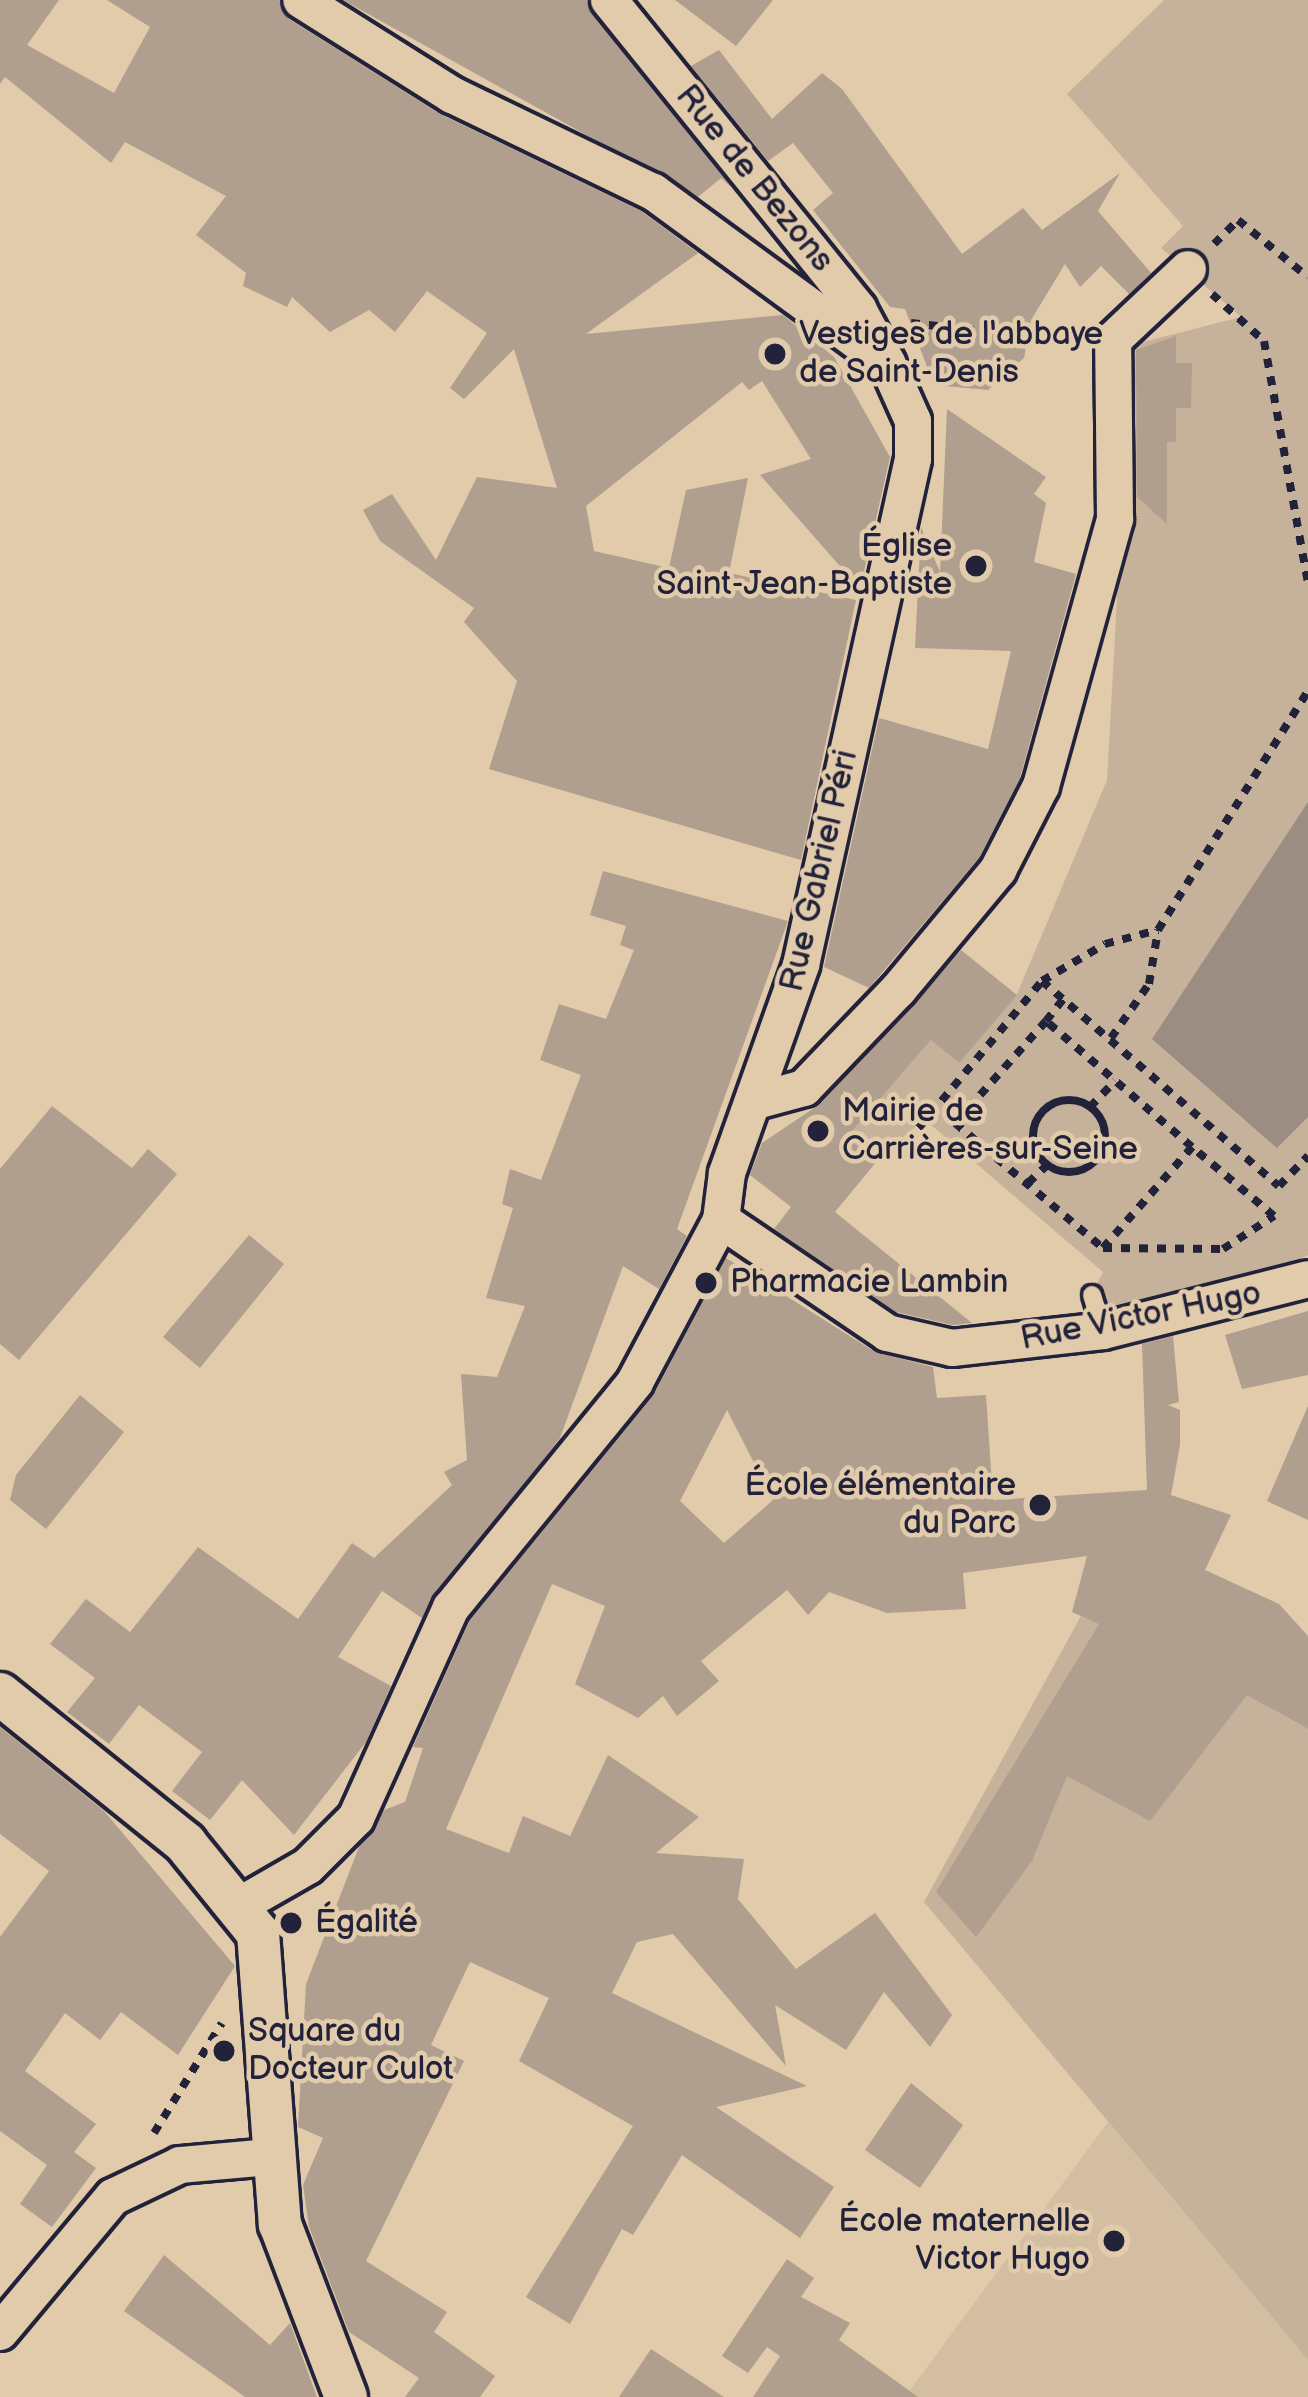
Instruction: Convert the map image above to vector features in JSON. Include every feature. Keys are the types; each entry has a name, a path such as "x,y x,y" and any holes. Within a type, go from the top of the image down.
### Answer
{"street":[{"name":"Rue Gabriel Péri","path":"242,1904 308,1866 356,1818 451,1608 635,1382 721,1220 727,1173 760,1100 902,539 913,421 887,363 653,192 452,95 301,0"},
{"name":"Rue de Bezons","path":"609,0 858,309 887,363"},
{"path":"760,1100 804,1088 899,989 998,870 1041,787 1115,519 1113,340 1187,270"},
{"name":"Rue Victor Hugo","path":"721,1220 843,1308 920,1344 1103,1331 1308,1279"},
{"path":"0,1694 150,1810 242,1904 264,1956 269,2157 280,2224 346,2397"},
{"path":"0,2332 113,2197 179,2165 269,2157"}],"lane":[{"path":"1092,1295 1103,1331"}],"path":[{"path":"1227,231 1238,220 1308,277"},
{"path":"1187,270 1264,340 1308,584"},
{"path":"913,323 1070,343"},
{"path":"1112,1038 1149,985 1158,930 1308,691"},
{"path":"907,1142 1042,981 1106,944 1158,930"},
{"path":"1042,981 1280,1186 1308,1156"},
{"path":"1046,1021 1274,1216 1223,1249 1103,1248 955,1123 1063,998"},
{"path":"1047,1165 1032,1132 1044,1109 1090,1107 1115,1082"},
{"path":"1047,1165 1074,1172 1098,1158 1105,1131 1090,1107"},
{"path":"1103,1248 1192,1147"},
{"path":"1028,1183 1047,1165"},
{"path":"113,2197 227,2016"}],"shaded area":[{"path":"1164,0 1308,0 1308,1255 1245,1286 1120,1315 1092,1295 1103,1272 924,1119 877,1161 847,1137 931,1040 959,1062 1017,994 1107,780 1131,345 1241,317 1161,248 1183,226 1067,94"},
{"path":"1308,802 1308,1117 1277,1148 1152,1039"},
{"path":"1081,1616 1278,1699 1272,1709 1308,1729 1308,2360 924,1902"},
{"name":"École maternelle Victor Hugo","path":"1108,2122 1308,2360 1308,2397 905,2397"}],"building":[{"path":"0,0 59,0 27,45 114,93 150,27 107,0 279,0 289,19 440,114 641,211 698,253 586,334 783,315 834,357 890,457 860,589 760,475 811,459 762,381 749,390 742,382 586,506 594,551 669,568 686,490 748,478 729,573 856,600 801,860 489,769 517,681 464,622 474,608 380,541 363,510 392,494 436,560 477,477 557,488 514,349 464,399 450,388 487,333 427,291 395,332 369,310 330,332 292,297 287,307 243,286 246,273 196,235 226,196 125,142 111,163 5,77 0,84"},
{"path":"343,0 587,0 731,187 721,178 698,197"},
{"path":"675,0 773,0 736,46"},
{"path":"719,50 772,119 822,73 842,89 962,254 1023,208 1042,230 1120,173 1098,211 1151,273 1129,294 1101,266 1080,287 1065,264 1031,320 1024,358 988,390 934,385 905,309 890,307 813,210 833,193 793,143 768,161 691,66"},
{"path":"1176,336 1176,363 1192,363 1191,408 1176,408 1176,442 1167,442 1167,524 1137,497 1136,350"},
{"path":"947,409 1046,477 1034,494 1046,503 1034,562 1076,574 1020,778 979,858 869,988 824,967 879,718 988,749 1011,651 915,648 921,527 940,572"},
{"path":"603,871 788,921 677,1229 687,1236 659,1289 623,1266 560,1438 422,1618 382,1591 338,1657 391,1686 366,1742 294,1835 242,1780 210,1820 172,1791 202,1752 139,1705 109,1744 67,1712 95,1678 50,1644 86,1599 130,1632 198,1547 298,1619 352,1543 374,1558 452,1485 444,1472 467,1460 461,1374 497,1377 525,1306 486,1298 513,1208 502,1204 510,1169 541,1180 581,1075 540,1060 559,1004 606,1019 634,950 620,945 626,926 590,915"},
{"name":"Mairie de Carrières-sur-Seine","path":"961,950 1017,995 959,1063 931,1040 847,1137 877,1161 835,1212 972,1323 953,1325 896,1312 774,1229 791,1207 750,1175 762,1143 820,1104"},
{"path":"52,1106 132,1168 148,1149 177,1174 19,1360 0,1344 0,1169"},
{"path":"249,1235 284,1264 200,1368 163,1337"},
{"path":"726,1258 875,1352 933,1367 937,1398 986,1395 993,1500 1147,1490 1142,1344 1173,1336 1179,1402 1168,1405 1180,1410 1180,1445 1171,1495 1231,1515 1205,1570 1279,1604 1308,1636 1308,1729 1247,1695 1150,1821 1067,1776 1032,1861 976,1937 936,1892 1099,1624 1072,1612 1087,1556 963,1573 966,1609 887,1613 829,1592 808,1615 787,1590 701,1661 719,1681 677,1716 663,1696 638,1718 575,1684 605,1606 552,1584 446,1829 509,1853 523,1816 570,1836 608,1755 699,1817 656,1853 744,1859 738,1899 796,1969 875,1913 952,2015 930,2047 884,1992 846,2050 775,2005 786,2066 673,1934 637,1942 612,1993 807,2086 716,2107 834,2187 800,2238 682,2155 633,2235 622,2229 570,2324 526,2297 633,2126 519,2061 549,1998 470,1962 431,2045 464,2061 366,2261 447,2312 434,2332 495,2376 480,2397 405,2397 419,2378 349,2332 309,2227 303,2185 323,2138 298,2127 306,1984 359,1847 384,1810 405,1802 423,1748 413,1747 470,1620 653,1396","holes":["727,1410 773,1500 724,1543 680,1501"]},
{"path":"1308,1311 1308,1375 1242,1389 1225,1335"},
{"path":"80,1395 124,1432 46,1529 10,1500 16,1475"},
{"path":"1308,1406 1308,1520 1267,1501"},
{"path":"0,1727 104,1811 235,1966 178,2055 121,2012 100,2040 65,2013 25,2071 96,2124 74,2152 96,2168 52,2227 20,2204 47,2165 0,2131 0,1937 49,1871 0,1834"},
{"path":"911,2083 963,2125 920,2188 865,2150"},
{"path":"164,2255 270,2345 290,2323 317,2397 245,2397 124,2311"},
{"path":"787,2259 814,2278 801,2297 850,2323 839,2340 918,2397 753,2397 780,2356 767,2347 748,2373 722,2356"},
{"path":"651,2349 724,2397 619,2397"}],"place":[{"name":"Vestiges de l'abbaye de Saint-Denis","path":"775,354"},
{"name":"Église Saint-Jean-Baptiste","path":"976,566"},
{"name":"Mairie de Carrières-sur-Seine","path":"818,1131"},
{"name":"Pharmacie Lambin","path":"706,1283"},
{"name":"École élémentaire du Parc","path":"1040,1505"},
{"name":"Égalité","path":"291,1923"},
{"name":"Square du Docteur Culot","path":"224,2051"},
{"name":"École maternelle Victor Hugo","path":"1114,2241"}]}
